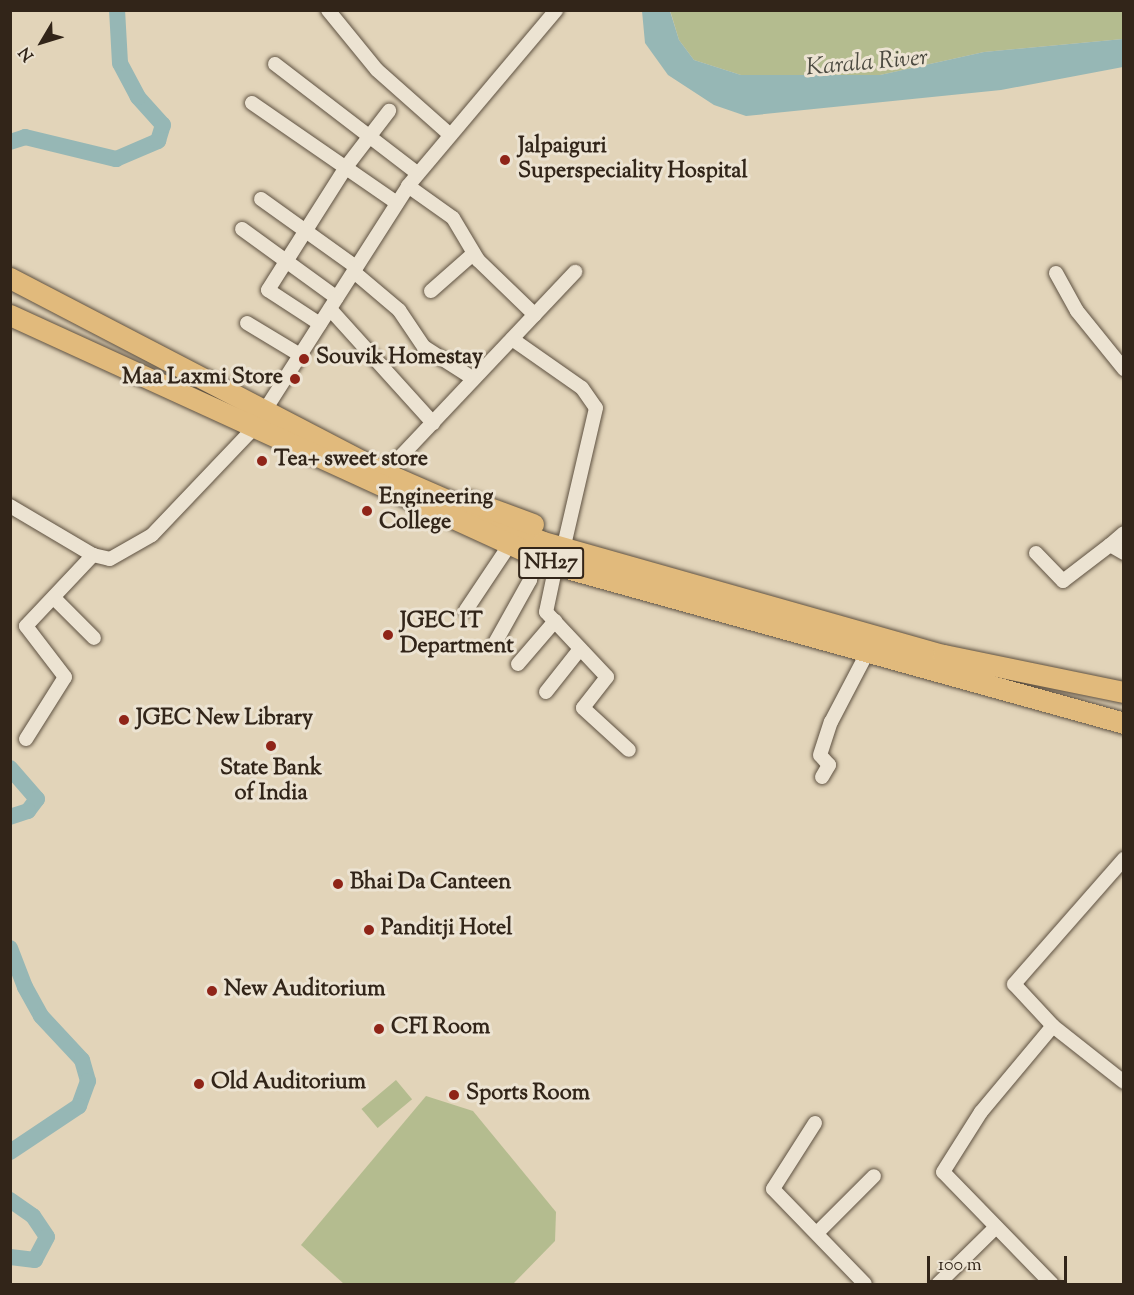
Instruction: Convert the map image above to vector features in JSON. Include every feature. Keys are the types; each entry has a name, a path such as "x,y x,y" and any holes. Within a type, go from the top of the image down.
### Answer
{"highway":[{"name":"NH27","path":"16,280 385,473 508,547 556,565 1124,723"},
{"name":"NH27","path":"10,315 307,456 437,506 594,559 943,655 1124,692"},
{"path":"252,430 266,410"},
{"name":"NH27","path":"437,506 502,508 594,559"}],"street":[{"path":"328,10 377,70 448,133"},
{"path":"266,410 417,173 448,133 556,10"},
{"path":"275,64 417,173"},
{"path":"252,103 397,203"},
{"path":"320,324 268,290 304,229 346,167 389,111"},
{"path":"408,186 459,224 473,254 535,315"},
{"path":"261,199 304,229 355,270 399,310 424,347 474,379"},
{"path":"242,230 286,257 333,303 433,423"},
{"path":"431,291 473,254"},
{"path":"385,473 575,272"},
{"path":"1056,273 1077,311 1124,369"},
{"path":"247,323 300,355"},
{"path":"512,339 582,388 596,408 565,541"},
{"path":"10,506 93,555 110,559 152,535 252,430"},
{"path":"1036,553 1063,581 1124,533"},
{"path":"1110,545 1124,553"},
{"path":"466,610 508,547"},
{"path":"26,739 65,677 26,631 93,555"},
{"path":"495,643 530,580 535,557"},
{"path":"556,565 546,612 607,677 583,708 629,750"},
{"path":"55,599 94,638"},
{"path":"518,664 555,621"},
{"path":"546,692 580,648"},
{"path":"822,777 829,765 820,755 831,722 867,653"},
{"path":"1124,859 1014,984 1053,1026 1124,1082"},
{"path":"1052,1284 943,1172 981,1112 1053,1026"},
{"path":"815,1124 773,1189 818,1232 865,1284"},
{"path":"818,1232 874,1176"},
{"path":"938,1284 996,1227"}],"green space":[{"path":"670,10 1123,11 1123,39 984,52 880,75 741,75 694,60 679,40"},
{"path":"396,1080 412,1099 378,1128 362,1109"},
{"path":"426,1096 473,1111 556,1212 555,1241 513,1284 344,1284 301,1245"}],"water":[{"path":"642,11 670,11 679,40 694,60 741,75 880,75 984,52 1123,39 1123,67 1001,90 746,116 714,105 668,75 645,43"}],"waterway":[{"path":"10,142 25,137 116,159 158,141 163,125 138,97 120,63 117,10"},
{"path":"10,768 37,799 28,811 10,817"},
{"path":"10,948 25,987 41,1016 82,1060 88,1081 79,1106 10,1152"},
{"path":"10,1200 33,1216 47,1237 35,1260 10,1257"}],"place":[{"name":"Jalpaiguri Superspeciality Hospital","path":"505,160"},
{"name":"Souvik Homestay","path":"304,359"},
{"name":"Maa Laxmi Store","path":"295,379"},
{"name":"Tea+ sweet store","path":"262,461"},
{"name":"Engineering College","path":"367,511"},
{"name":"JGEC IT Department","path":"388,635"},
{"name":"JGEC New Library","path":"124,720"},
{"name":"State Bank of India","path":"271,746"},
{"name":"Bhai Da Canteen","path":"338,884"},
{"name":"Panditji Hotel","path":"369,930"},
{"name":"New Auditorium","path":"212,991"},
{"name":"CFI Room","path":"379,1029"},
{"name":"Old Auditorium","path":"199,1084"},
{"name":"Sports Room","path":"454,1095"}],"water label":[{"name":"Karala River","path":"867,64"}]}
